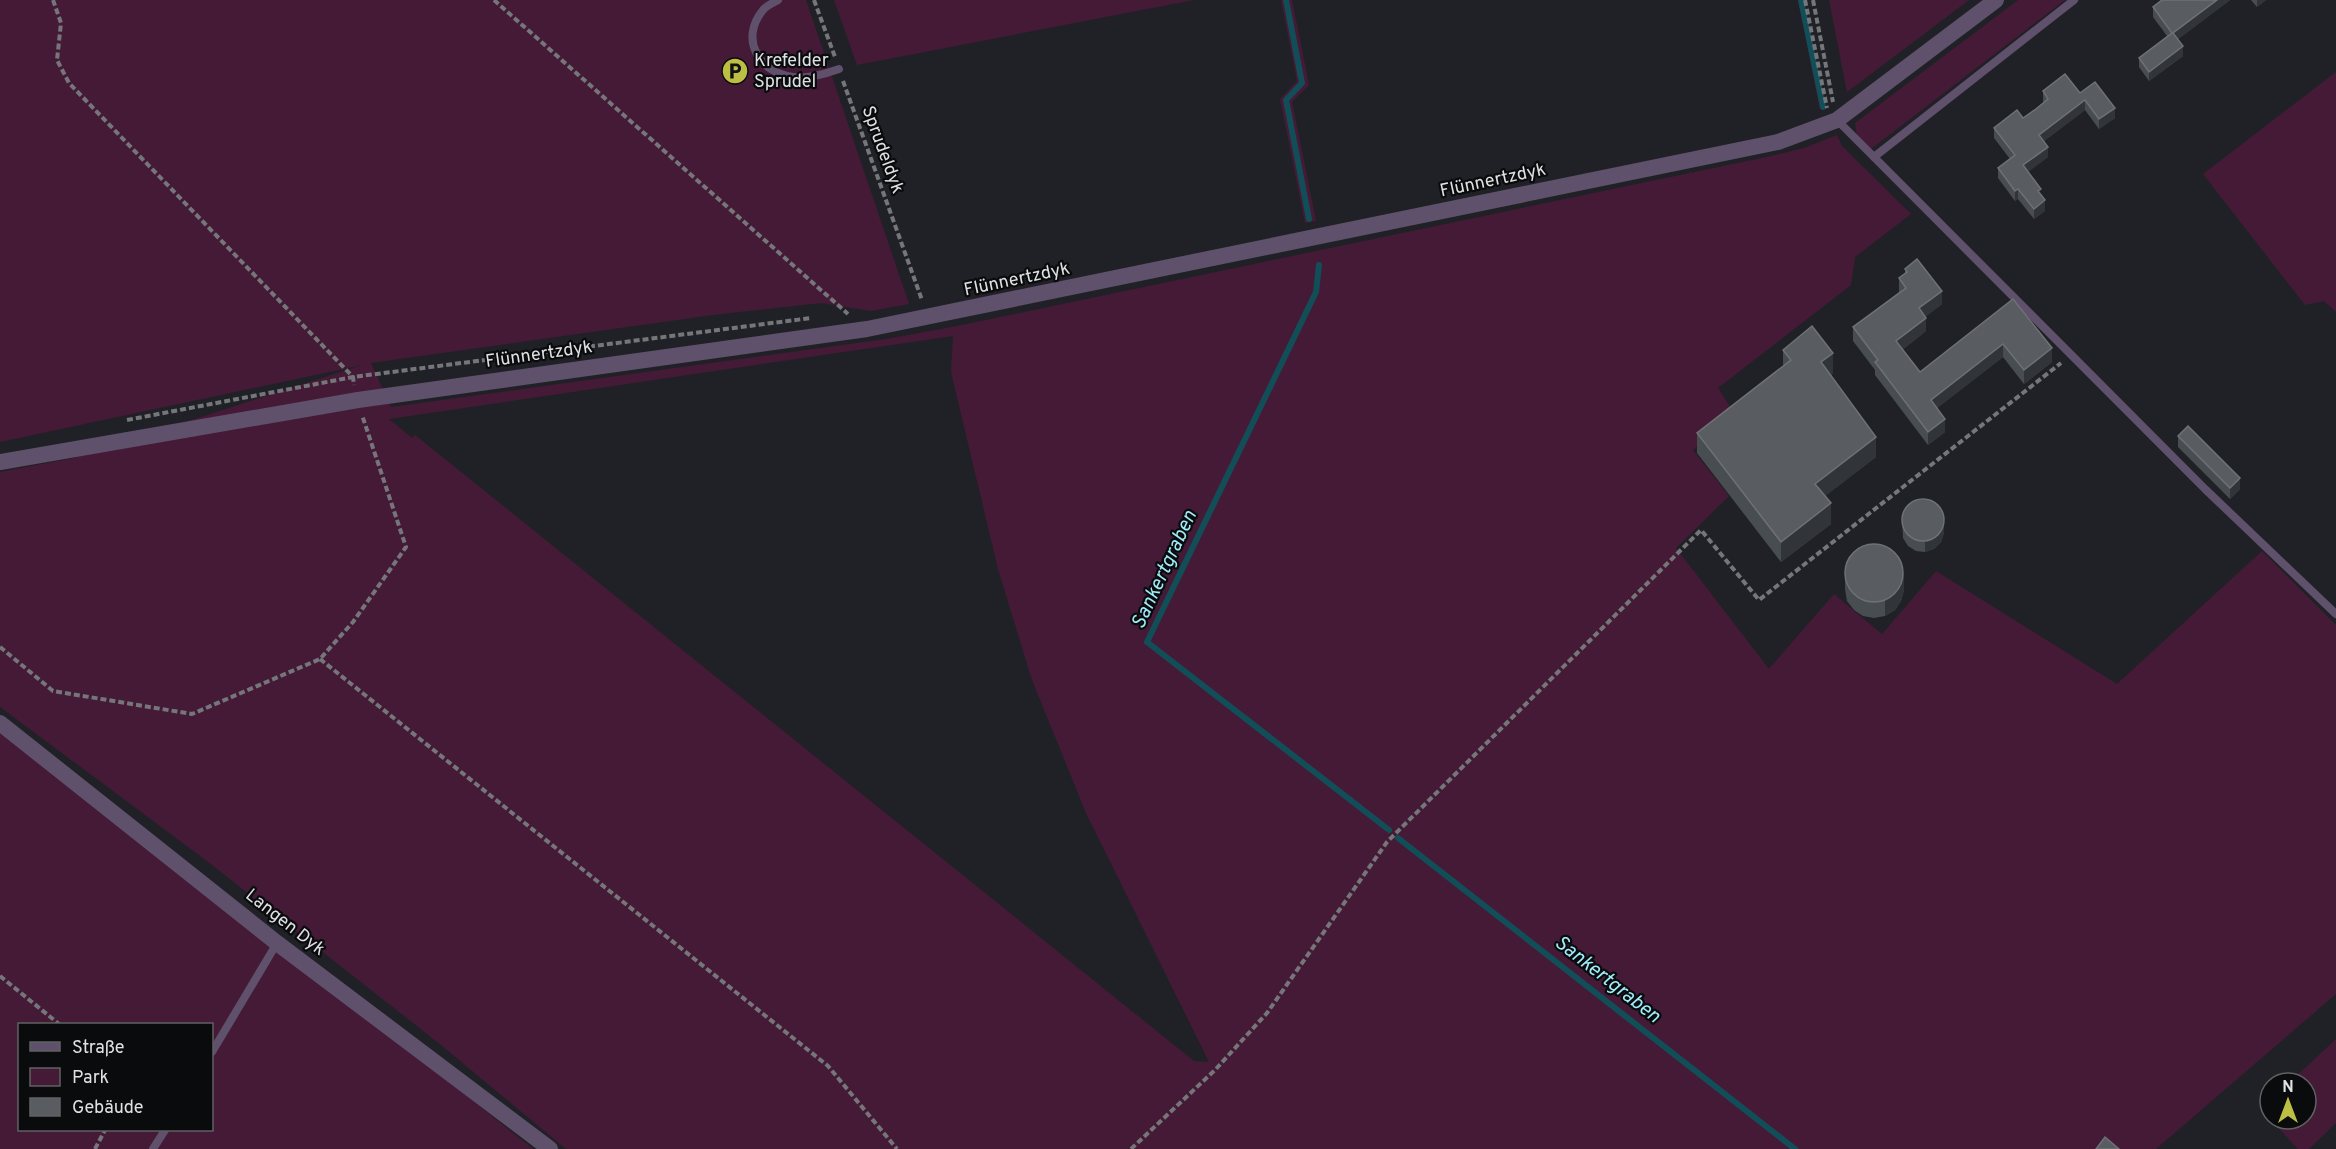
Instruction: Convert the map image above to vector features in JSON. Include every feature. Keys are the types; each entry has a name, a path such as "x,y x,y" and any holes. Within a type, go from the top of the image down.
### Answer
{"street":[{"name":"Flünnertzdyk","path":"0,462 358,400 887,326 1778,142 1837,120 1996,0"},
{"name":"Langen Dyk","path":"0,723 277,943 550,1149"}],"lane":[{"path":"778,0 763,9 753,28 754,51 766,68 793,77 822,75 839,69"},
{"path":"1874,157 2074,0"},
{"path":"1837,120 2205,489 2336,614"},
{"path":"213,1050 277,943"},
{"path":"153,1149 164,1131"}],"path":[{"path":"53,0 61,23 57,60 69,83 353,377"},
{"path":"494,0 852,318 842,318"},
{"name":"Sprudeldyk","path":"814,0 925,308"},
{"path":"1805,0 1827,108 1837,120"},
{"path":"1813,0 1837,120"},
{"path":"118,422 353,377 812,318"},
{"path":"1131,1149 1215,1070 1267,1013 1387,842 1701,530 1759,600 2071,355"},
{"path":"1,650 53,691 192,714 320,659 353,622 406,547 358,400"},
{"path":"320,659 828,1066 897,1149"},
{"path":"0,976 58,1023"},
{"path":"95,1149 104,1131"}],"green space":[{"path":"0,0 806,0 909,304 871,311 821,303 713,315 371,363 391,407 886,339 952,327 1771,156 1804,148 1837,135 1842,146 1911,214 1855,257 1851,285 1718,388 1736,416 1693,450 1729,496 1676,548 1769,669 1834,594 1882,634 1936,571 2117,684 2262,551 2336,625 2336,994 2156,1149 566,1149 441,1045 207,861 0,707 0,472 74,458 362,365 0,442","holes":["953,336 951,372 998,569 1032,680 1086,813 1209,1062 1194,1061 415,435 412,438 389,419"]},
{"path":"834,0 1194,0 857,65"},
{"path":"1281,0 1292,0 1309,85 1292,102 1316,221 1305,223 1280,99 1297,81"},
{"path":"1798,0 1804,0 1825,107 1820,110"},
{"path":"1829,0 1969,0 1847,92"},
{"path":"2018,0 2065,0 1871,149 1857,135 1855,123"},
{"path":"2336,72 2336,312 2324,301 2305,305 2203,174"},
{"path":"0,723 533,1149 0,1149"},
{"path":"2336,1039 2336,1123 2309,1149 2298,1149 2281,1131 2318,1131 2318,1071 2302,1071"}],"building":[{"path":"2162,0 2217,0 2173,33 2183,46 2149,72 2139,58 2172,33 2153,7"},
{"path":"2065,74 2080,93 2095,82 2115,108 2099,119 2085,100 2039,135 2048,147 2023,165 2041,189 2038,191 2045,200 2034,209 2018,189 2015,191 1998,168 2015,155 1994,128 2017,110 2023,118 2036,109 2048,99 2043,91"},
{"path":"1917,259 1942,291 1919,308 1926,318 1896,341 1920,372 2013,299 2052,348 2024,370 2003,344 1931,400 1945,419 1928,432 1875,362 1878,360 1853,327 1906,288 1899,278 1907,272 1905,269"},
{"path":"1812,326 1833,353 1821,362 1876,437 1815,484 1831,503 1781,542 1697,433 1791,360 1783,350"},
{"path":"2188,426 2240,478 2230,488 2178,436"},
{"path":"1923,499 1938,505 1944,520 1938,535 1923,541 1908,535 1902,520 1908,505"},
{"path":"1874,544 1885,546 1898,557 1903,573 1901,584 1890,597 1874,602 1863,600 1850,589 1845,573 1847,562 1858,549"},
{"path":"2105,1137 2119,1149 2096,1149"}],"waterway":[{"name":"Sankertgraben","path":"1286,0 1302,83 1286,100 1309,219"},
{"path":"1801,0 1823,107"},
{"name":"Sankertgraben","path":"1319,265 1316,292 1147,642 1389,830"},
{"name":"Sankertgraben","path":"1398,838 1795,1149"}],"place":[{"name":"Krefelder Sprudel","path":"735,71"}]}
